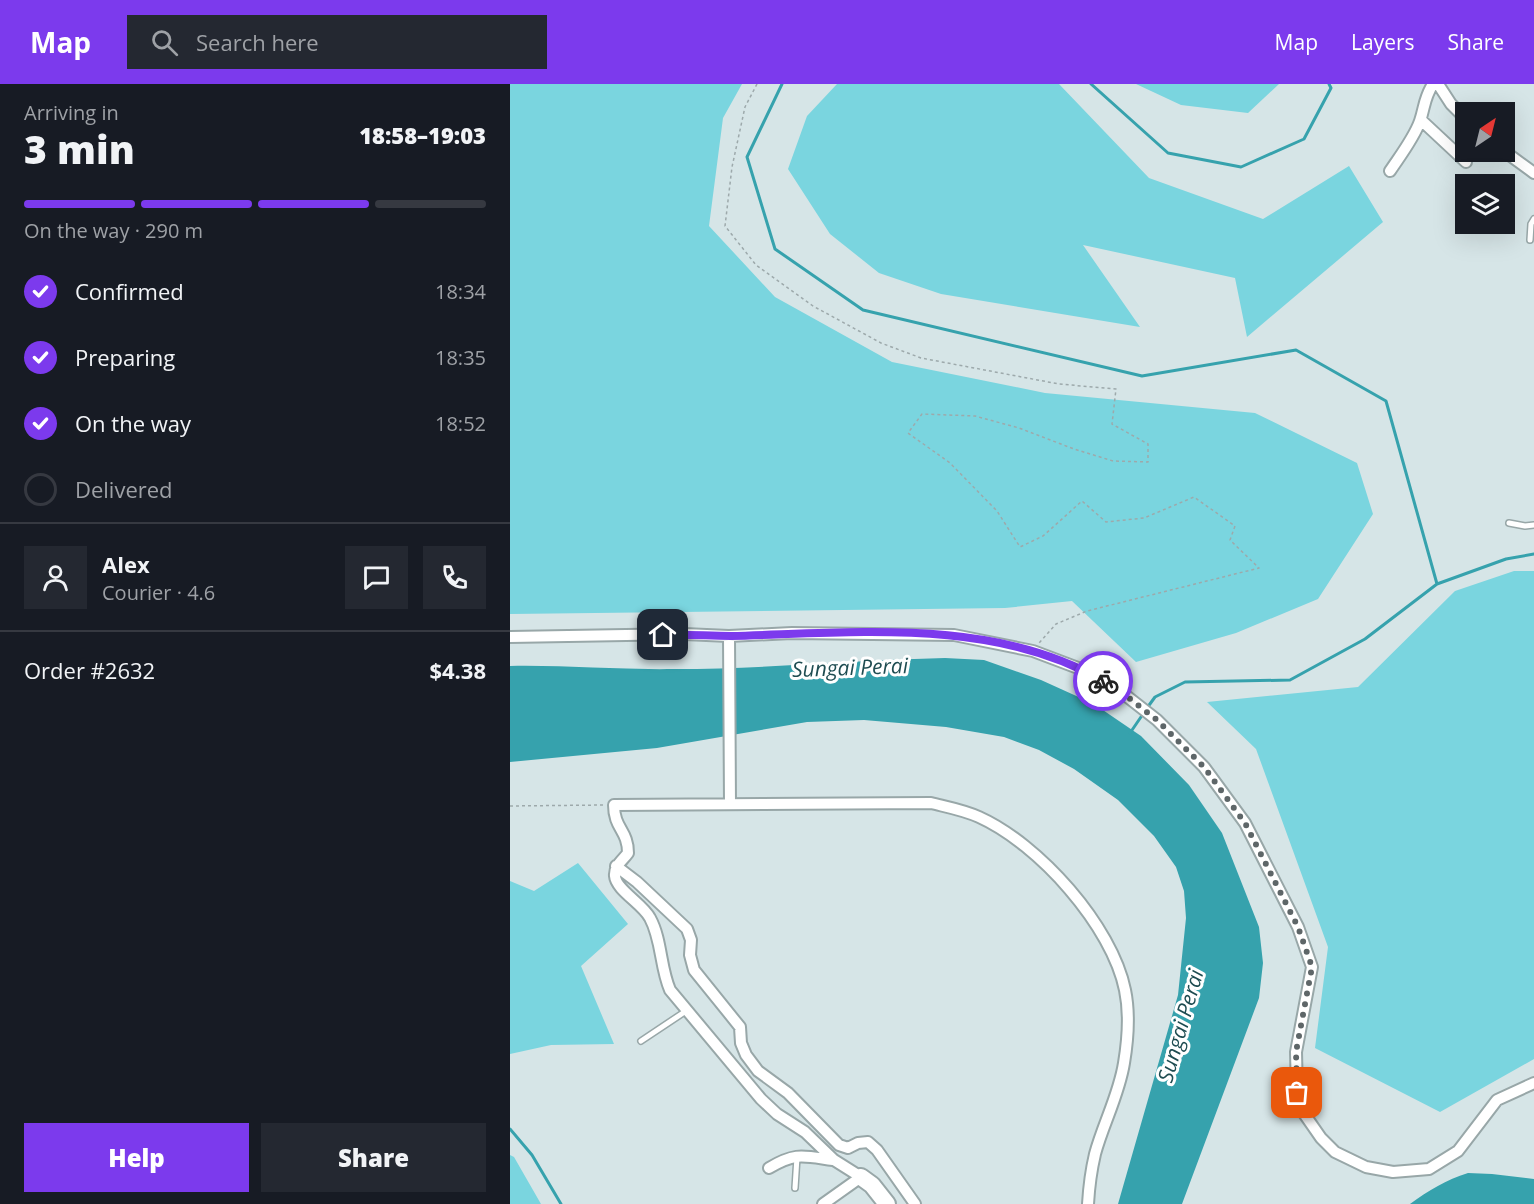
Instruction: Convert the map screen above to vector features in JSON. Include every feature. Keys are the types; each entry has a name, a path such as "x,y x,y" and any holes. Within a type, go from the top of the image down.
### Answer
{"street":[{"path":"1390,171 1421,120 1426,95 1433,84"},
{"path":"1438,84 1455,108"},
{"path":"1421,120 1455,152"},
{"path":"1515,158 1534,173"},
{"path":"510,637 684,634 729,636 792,633 954,634 1033,651 1086,671 1120,691 1157,720 1204,767 1245,823 1298,927 1312,967 1296,1052 1297,1093 1305,1115 1320,1138 1335,1152 1366,1167 1393,1172 1429,1169 1458,1152 1497,1100 1534,1083"},
{"path":"729,636 730,804"},
{"path":"886,1204 872,1185 834,1160 806,1132 777,1114 761,1099 670,990 650,918 642,906 616,882 616,866 628,853 628,841 614,819 614,805 931,803 981,818 1034,854 1092,916 1109,943 1125,989 1129,1021 1124,1065 1111,1112 1095,1153 1089,1183 1088,1204"},
{"path":"616,866 637,882 687,929 691,940 690,955 694,970 740,1027 741,1043 746,1055 758,1071 788,1093 839,1145 848,1148 858,1143 868,1142 873,1146 915,1204"},
{"path":"769,1168 787,1157 834,1160"},
{"path":"823,1204 861,1177"}],"lane":[{"path":"1530,240 1531,224 1534,219"},
{"path":"1509,523 1534,525"},
{"path":"641,1041 686,1011"},
{"path":"795,1188 797,1156"}],"path":[{"path":"757,84 745,107 732,167 725,226 756,265 813,306 881,344 921,358 1059,384 1116,389 1112,424 1148,444 1148,462 1113,460 1074,449 1019,428 975,416 922,414 908,434 950,463 966,478 997,511 1020,547 1043,536 1082,501 1106,522 1144,518 1194,497 1235,526 1230,540 1259,568 1087,611 1056,624 1033,651"},
{"path":"510,806 614,805"}],"shaded area":[{"path":"510,84 742,84 723,118 709,226 775,297 892,362 1045,393 1255,413 1357,463 1373,514 1318,599 1236,633 1136,662 1072,601 1005,608 510,614"},
{"path":"837,84 1059,84 1149,178 1263,219 1349,166 1383,222 1247,337 1235,278 1083,245 1140,327 941,294 879,273 830,234 788,169 807,116"},
{"path":"1136,84 1279,84 1248,113 1181,105"},
{"path":"1514,571 1534,571 1534,1059 1440,1112 1315,1048 1328,947 1256,749 1207,702 1358,687 1455,591"},
{"path":"578,863 628,924 581,966 614,1044 551,1045 510,1054 510,881 534,891"},
{"path":"510,1155 514,1157 541,1204 510,1204"}],"water":[{"name":"Sungai Perai","path":"945,658 984,660 1041,680 1094,704 1141,736 1189,785 1222,833 1259,927 1263,963 1259,998 1182,1204 1118,1204 1178,995 1186,918 1184,891 1176,867 1154,836 1118,800 1074,769 1039,750 1004,737 946,727 864,720 807,722 657,748 510,762 510,666 709,669"},
{"path":"1468,1173 1534,1179 1534,1204 1410,1204 1438,1186"}],"waterway":[{"path":"782,84 747,157 775,249 863,310 1142,376 1296,350 1386,401 1437,584 1506,559 1534,554"},
{"path":"1091,84 1168,153 1241,167 1304,139 1331,88 1329,84"},
{"path":"1147,708 1155,697 1185,682 1290,680 1365,639 1437,584"},
{"path":"1130,733 1143,714"},
{"path":"510,1129 532,1155 561,1204"}],"way so far":[{"path":"1103,681 1120,691 1157,720 1204,767 1245,823 1298,927 1312,967 1296,1052 1297,1093"}],"route":[{"path":"663,635 954,634 1033,651 1086,671 1103,681"}]}
